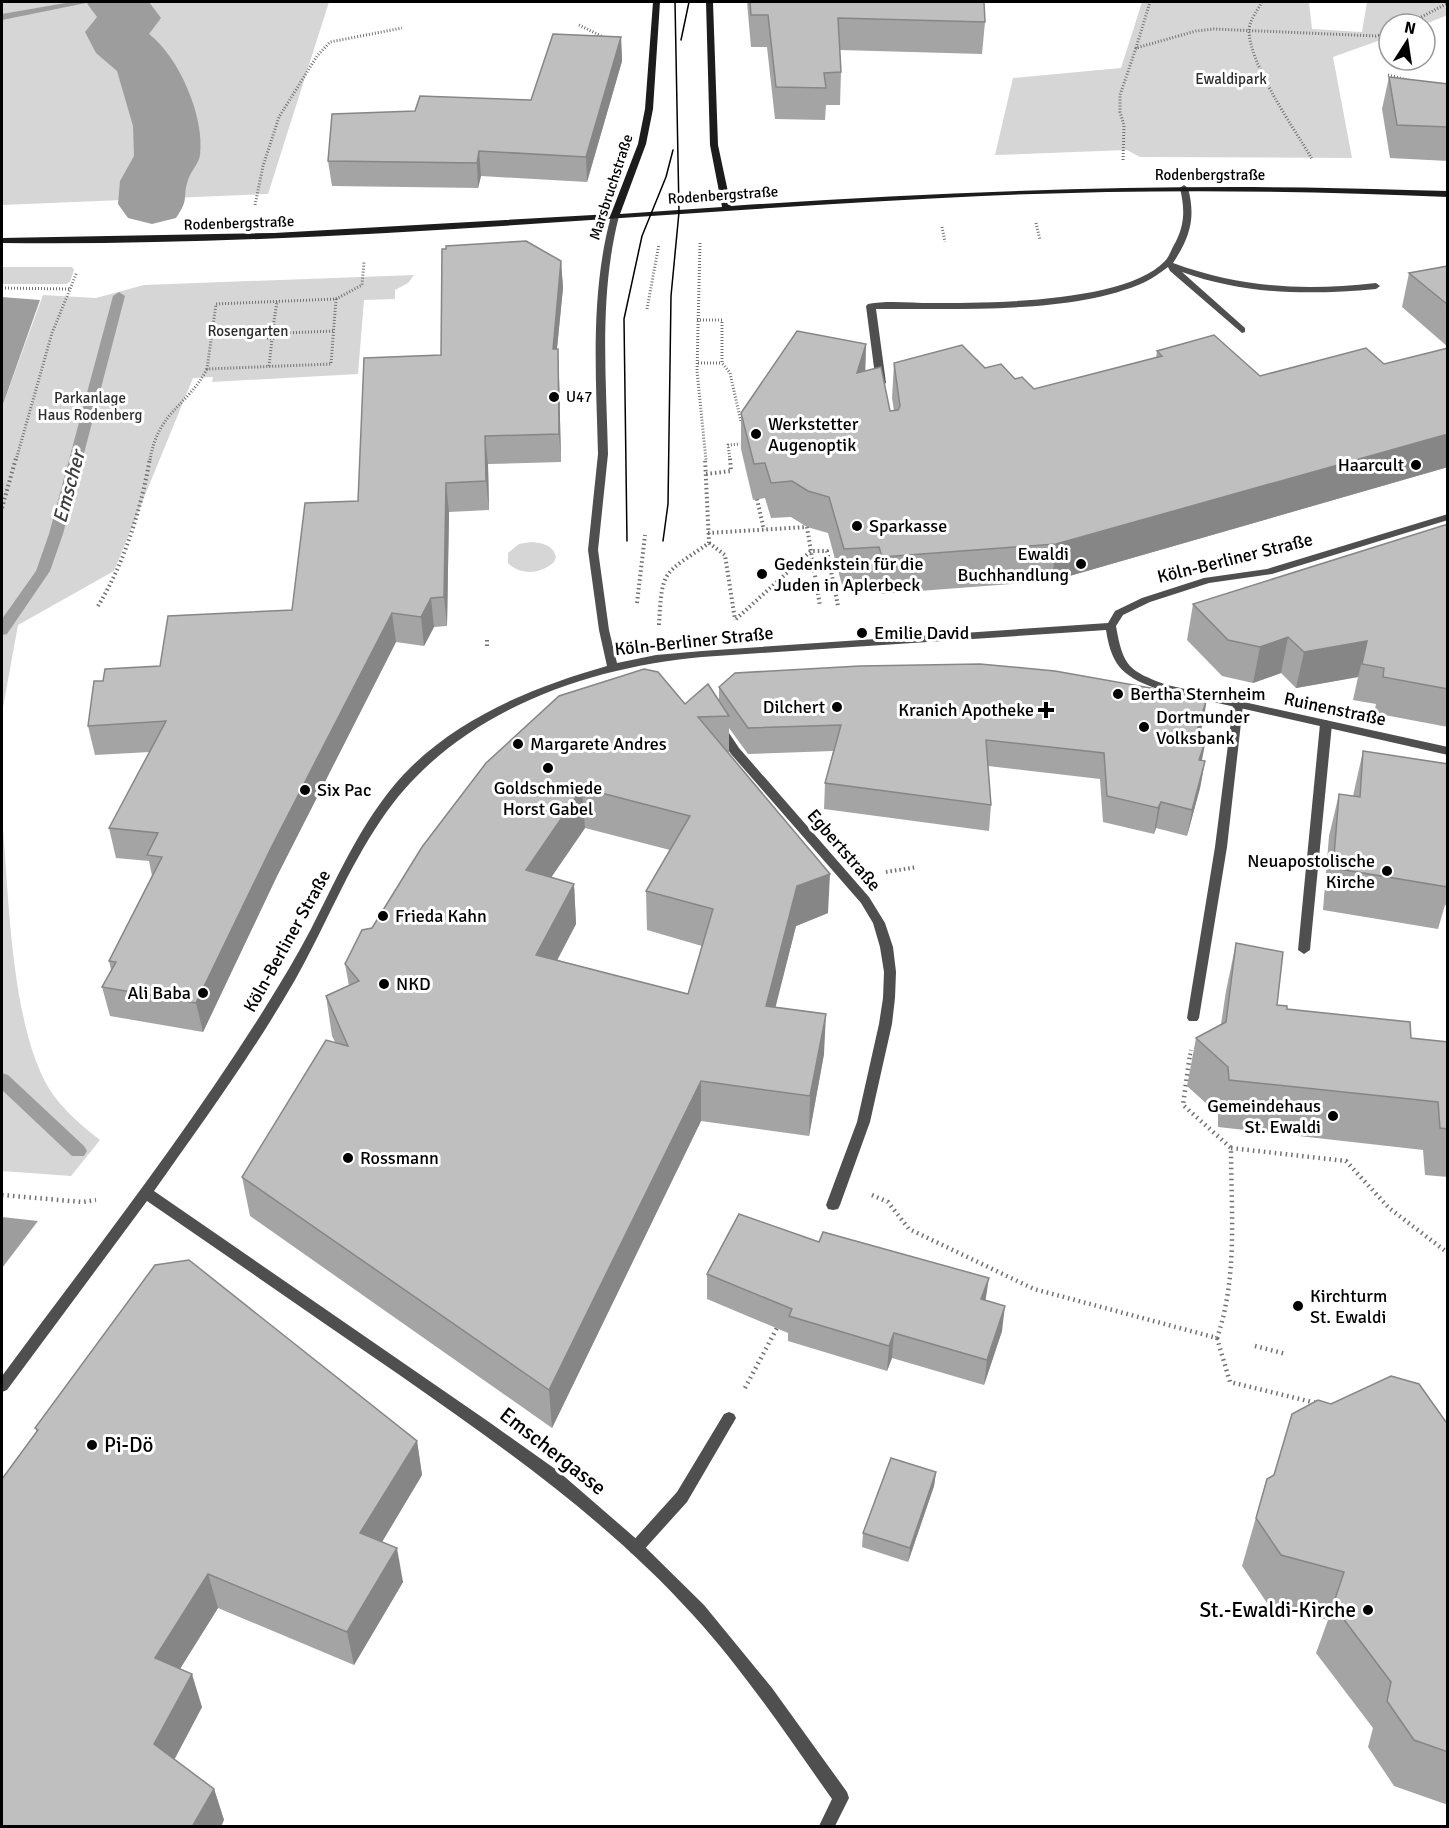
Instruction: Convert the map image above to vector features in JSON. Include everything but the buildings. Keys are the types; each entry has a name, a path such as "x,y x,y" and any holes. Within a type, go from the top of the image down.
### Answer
{"main road":[{"name":"Marsbruchstraße","path":"615,216 642,144 649,109 656,2"},
{"path":"709,2 714,145 727,208"},
{"name":"Rodenbergstraße","path":"2,241 204,238 959,195 1184,188 1327,189 1448,194"}],"street":[{"path":"883,394 871,306 958,305 1092,295 1136,284 1168,264 1189,225 1191,212 1184,188"},
{"name":"Marsbruchstraße","path":"613,667 593,550 603,454 602,314 607,238 615,216"},
{"path":"1168,264 1226,284 1275,291 1333,291 1376,286"},
{"path":"1168,264 1242,330"},
{"name":"Köln-Berliner Straße","path":"2,1386 145,1192 237,1062 289,981 369,831 389,799 415,770 455,736 502,710 552,688 613,667 706,655 1110,626 1119,613 1146,600 1208,580 1268,572 1448,517"},
{"name":"Ruinenstraße","path":"1110,626 1114,655 1132,676 1164,688 1448,751"},
{"path":"1193,1018 1221,847 1238,705"},
{"name":"Egbertstraße","path":"717,723 735,752 845,878 863,894 885,936 891,976 887,1025 860,1135 832,1205"},
{"path":"1304,950 1326,724"},
{"name":"Emschergasse","path":"145,1192 484,1425 553,1476 636,1548 699,1610 766,1693 841,1798 827,1827"},
{"path":"636,1548 682,1497 729,1418"}],"path":[{"path":"1123,164 1124,124 1120,112 1120,95 1150,2"},
{"path":"1262,2 1249,28 1257,64 1315,164"},
{"path":"1431,12 1448,3"},
{"path":"579,25 606,39"},
{"path":"253,212 263,166 279,117 317,56 330,42 402,28"},
{"path":"1136,48 1196,31 1249,28 1377,36"},
{"path":"1388,75 1418,82"},
{"path":"1034,216 1040,240"},
{"path":"941,221 945,242"},
{"path":"647,309 661,235"},
{"path":"700,241 698,363 708,533 709,543 725,555 735,620 811,552 827,551 838,606"},
{"path":"98,606 113,583 147,474 157,430 170,412 195,388 207,369 216,304 336,299 362,285 364,261"},
{"path":"2,508 52,333 82,262"},
{"path":"2,288 70,289"},
{"path":"207,369 331,364 336,299"},
{"path":"273,327 277,301"},
{"path":"697,320 722,320 722,363 730,373 741,422"},
{"path":"211,336 262,334 273,327 280,328 284,333"},
{"path":"262,334 263,337 272,339 279,338 284,333 334,331"},
{"path":"269,366 272,339"},
{"path":"698,363 722,363"},
{"path":"706,474 731,471 728,445 740,444"},
{"path":"757,499 764,530"},
{"path":"708,533 807,527 820,606"},
{"path":"637,594 645,535"},
{"path":"659,628 661,584 668,571 709,543"},
{"path":"487,648 488,640"},
{"path":"1193,1018 1183,1105 1231,1148 1346,1161 1389,1208 1448,1253"},
{"path":"1231,1148 1229,1289 1222,1327 1217,1338 1230,1382 1322,1404"},
{"path":"841,1182 888,1202 909,1229 1034,1289 1217,1338"},
{"path":"2,1195 82,1202"},
{"path":"729,1418 780,1323"},
{"path":"1255,1346 1286,1354"}],"green space":[{"path":"2,2 329,2 268,194 2,205"},
{"name":"Ewaldipark","path":"1142,2 1309,2 1312,29 1362,32 1367,2 1447,2 1448,15 1437,19 1437,12 1377,12 1377,41 1333,57 1352,158 1140,157 1127,150 995,155 1013,78 1121,68"},
{"path":"2,267 72,267 74,270 70,282 66,284 2,284"},
{"name":"Parkanlage Haus Rodenberg","path":"414,275 408,283 395,290 395,299 364,300 358,374 212,382 213,377 193,378 114,571 18,625 2,713 2,407 43,295 96,298 144,285"},
{"path":"531,542 550,547 555,553 554,562 543,569 531,572 519,570 508,563 508,553 519,544"},
{"path":"2,816 14,961 28,1037 39,1070 54,1096 76,1120 100,1140 71,1176 2,1171"}],"shaded area":[{"path":"2,297 40,300 2,407"},
{"path":"2,1217 38,1221 2,1268"}],"waterway":[{"path":"2,17 86,2"},
{"name":"Emscher","path":"116,2 131,18 116,32 118,40 138,56 148,69 166,126 167,156 154,181 152,204"},
{"name":"Emscher","path":"2,631 43,571 56,534 119,296"},
{"name":"Emscher","path":"2,1080 78,1151"}],"tram line":[{"path":"663,541 668,504 671,296 679,212 675,2"},
{"path":"681,40 689,2"},
{"path":"627,541 624,319 642,236 666,177 673,150"}],"place":[{"name":"U47","path":"554,397"},
{"name":"Werkstetter Augenoptik","path":"756,434"},
{"name":"Haarcult","path":"1416,465"},
{"name":"Sparkasse","path":"857,526"},
{"name":"Ewaldi Buchhandlung","path":"1081,564"},
{"name":"Gedenkstein für die Juden in Aplerbeck","path":"762,574"},
{"name":"Emilie David","path":"862,633"},
{"name":"Bertha Sternheim","path":"1118,694"},
{"name":"Dilchert","path":"837,707"},
{"name":"Kranich Apotheke","path":"1046,710"},
{"name":"Dortmunder Volksbank","path":"1144,727"},
{"name":"Margarete Andres","path":"518,744"},
{"name":"Goldschmiede Horst Gabel","path":"548,768"},
{"name":"Six Pac","path":"305,790"},
{"name":"Neuapostolische Kirche","path":"1387,871"},
{"name":"Frieda Kahn","path":"383,916"},
{"name":"NKD","path":"384,984"},
{"name":"Ali Baba","path":"203,993"},
{"name":"Gemeindehaus St. Ewaldi","path":"1333,1116"},
{"name":"Rossmann","path":"348,1158"},
{"name":"Kirchturm St. Ewaldi","path":"1298,1306"},
{"name":"Pi-Dö","path":"92,1445"},
{"name":"St.-Ewaldi-Kirche","path":"1368,1610"}],"park label":[{"name":"Rosengarten","path":"248,331"}]}
